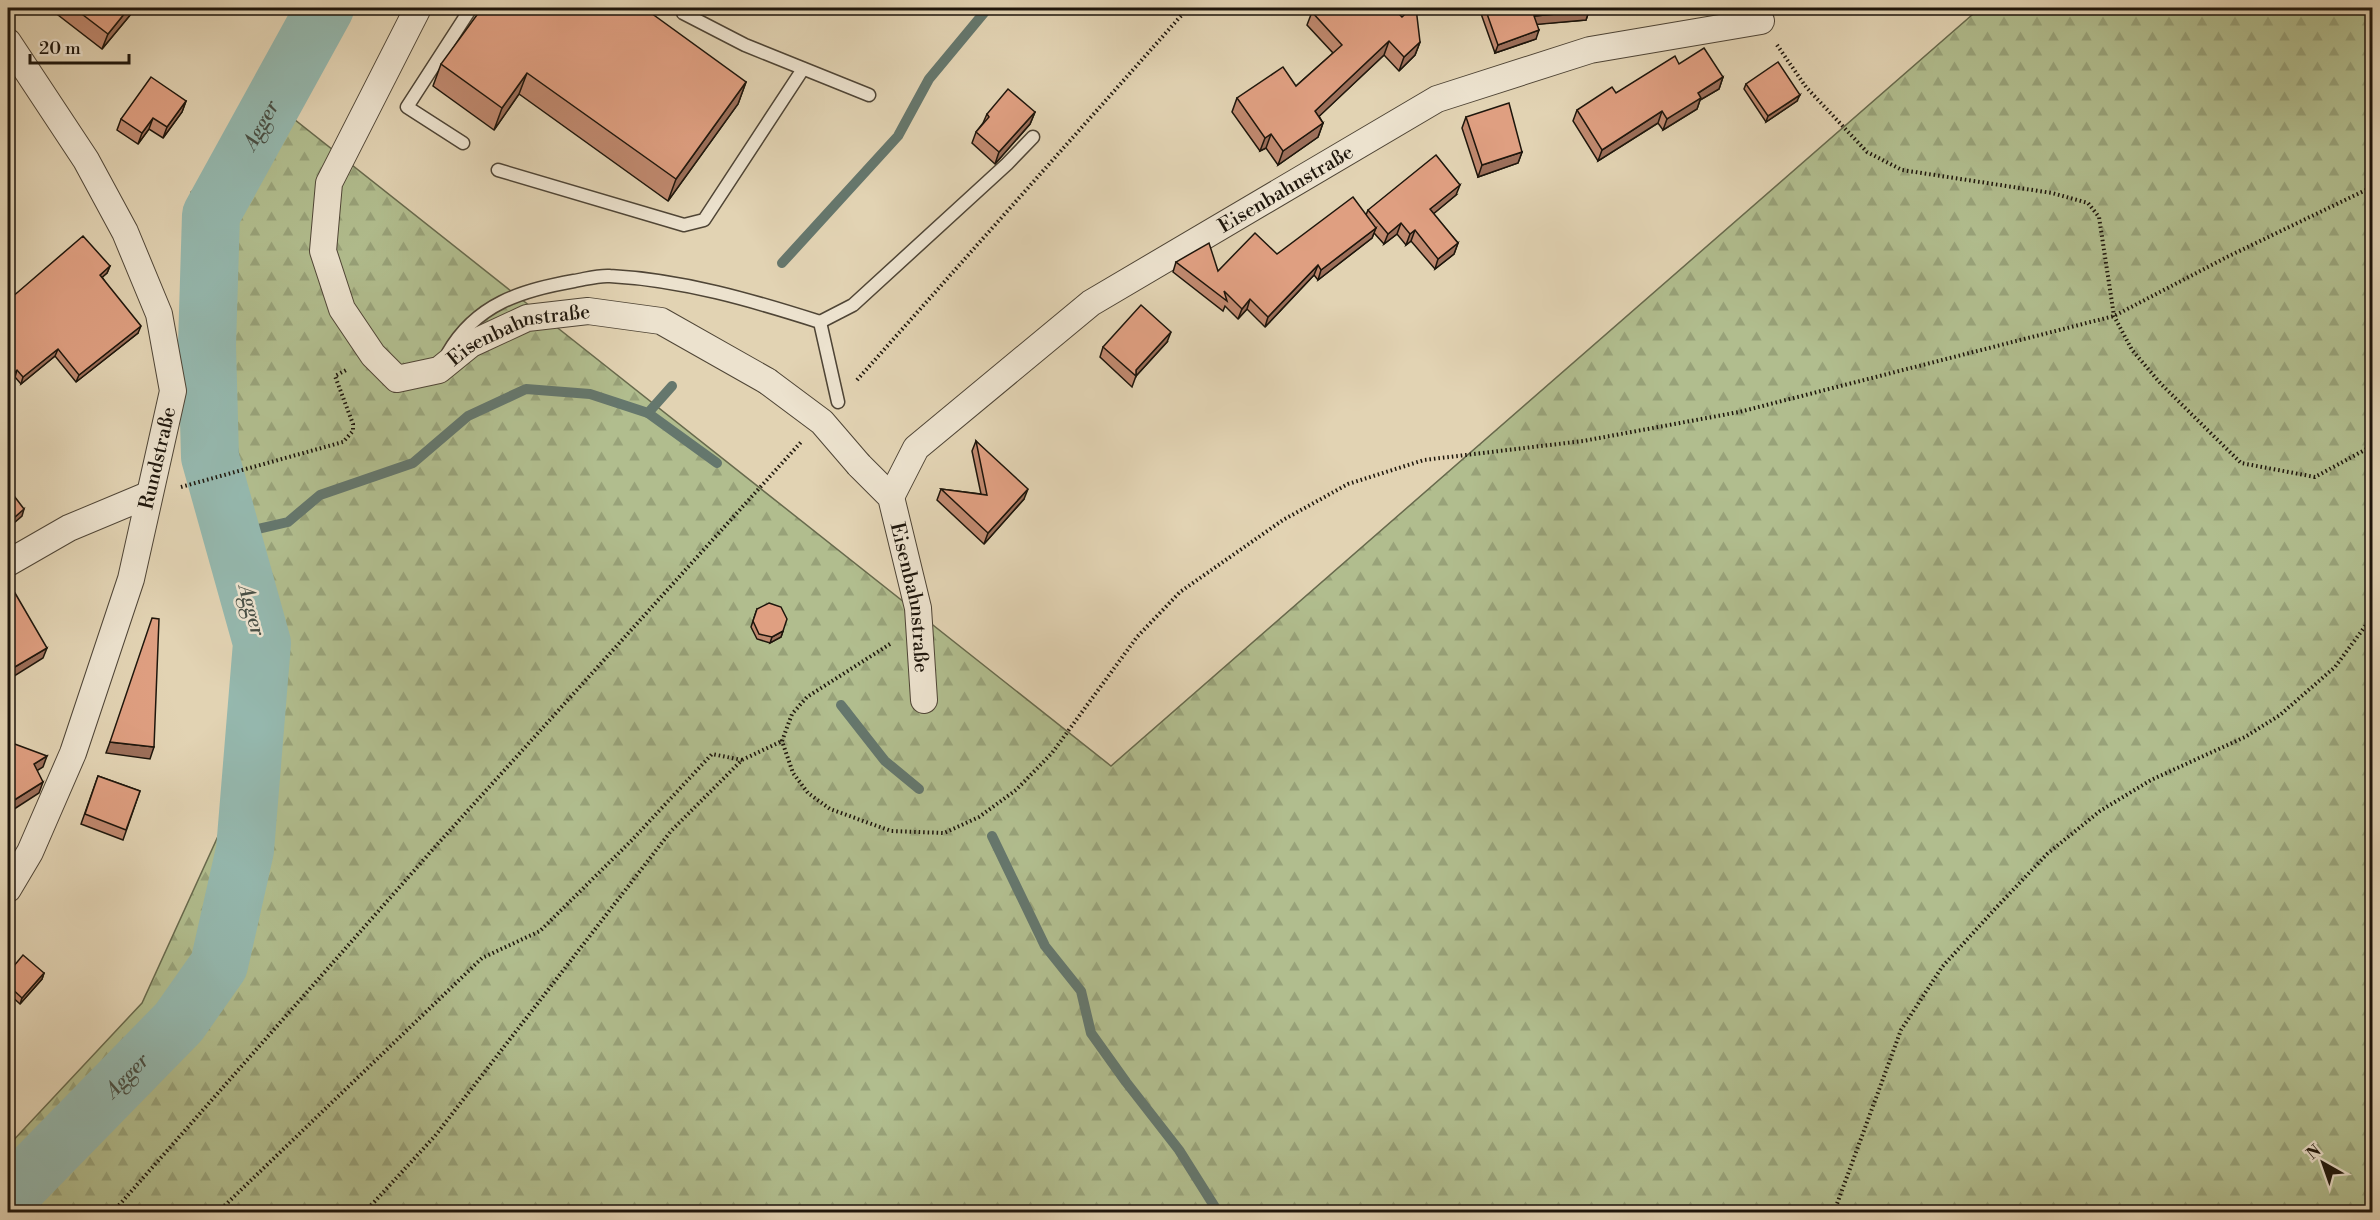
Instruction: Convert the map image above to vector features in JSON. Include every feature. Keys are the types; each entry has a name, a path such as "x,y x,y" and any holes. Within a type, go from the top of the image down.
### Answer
{"street":[{"name":"Eisenbahnstraße","path":"418,8 329,183 322,251 342,309 373,355 398,379 439,369 471,344 527,318 588,311 661,321 767,381 822,422 859,465 891,497 918,608 924,700"},
{"name":"Eisenbahnstraße","path":"891,497 916,448 1091,303 1437,99 1590,50 1761,21"},
{"name":"Rundstraße","path":"8,42 86,160 125,232 159,314 173,391 131,579 73,753 30,852 8,890"},
{"path":"8,563 69,528 148,495"}],"lane":[{"path":"463,143 407,107 471,8"},
{"path":"681,9 746,45 869,95"},
{"path":"498,170 684,225 704,220 803,69"},
{"path":"439,369 460,333 493,306 535,288 608,276 688,285 758,302 820,322 853,305 1007,164 1033,137"},
{"path":"820,322 838,402"}],"path":[{"path":"1761,21 1806,87 1868,152 1902,170 2052,193 2088,203 2099,217 2114,316 2132,350 2161,384 2241,463 2315,477 2373,446"},
{"path":"918,608 888,647 807,697 792,714 782,741 793,773 808,793 830,809 851,819 891,831 944,833 979,817 1016,790 1052,753 1137,637 1180,592 1283,520 1348,484 1424,460 1582,441 1739,412 2114,316 2227,257 2373,187"},
{"path":"180,487 335,446 349,437 353,424 335,376 373,355"},
{"path":"1834,1212 1901,1030 1942,967 1986,918 2047,854 2100,811 2151,780 2245,737 2280,715 2335,667 2373,617"},
{"path":"365,1212 435,1136 671,831 742,760 782,741"},
{"path":"218,1212 482,957 540,931 632,840 712,754 742,760"},
{"path":"112,1212 434,848"}],"green space":[{"path":"1980,8 2372,8 2372,1212 8,1212 8,1146 142,1003 229,812 254,540 191,192 290,116 1111,766"}],"building":[{"path":"74,8 129,8 108,34"},
{"path":"482,8 644,8 746,82 676,179 527,73 502,108 441,64"},
{"path":"1317,8 1393,8 1402,17 1412,8 1416,8 1420,42 1404,57 1389,41 1315,111 1323,123 1283,151 1271,134 1265,138 1237,98 1283,67 1296,86 1342,45 1312,12"},
{"path":"1485,8 1588,8 1589,11 1534,16 1539,30 1498,45"},
{"path":"1704,48 1723,77 1698,93 1701,98 1667,119 1662,111 1602,150 1577,110 1612,87 1616,93 1675,56 1679,64"},
{"path":"1778,62 1800,95 1768,116 1746,84"},
{"path":"151,77 186,101 167,127 153,118 142,133 121,119"},
{"path":"1008,89 1035,112 999,152 976,132 989,117 987,114"},
{"path":"1509,103 1522,152 1482,165 1466,117"},
{"path":"1436,155 1460,185 1430,209 1458,243 1438,259 1415,230 1410,234 1401,223 1388,234 1368,210"},
{"path":"1353,197 1376,228 1321,270 1318,265 1268,317 1250,299 1242,309 1224,291 1227,301 1176,262 1209,243 1218,271 1255,233 1277,254"},
{"path":"83,236 110,266 100,275 141,326 79,375 58,349 23,377 17,370 8,379 8,294 11,298"},
{"path":"1141,305 1171,332 1136,370 1136,376 1103,347"},
{"path":"976,441 1028,489 988,533 941,489 987,495"},
{"path":"8,488 24,509 8,523"},
{"path":"15,593 47,648 8,671 8,597"},
{"path":"769,603 781,607 787,619 783,631 772,637 759,634 753,621 757,609"},
{"path":"152,618 159,619 154,747 110,742"},
{"path":"12,743 47,756 34,764 43,782 8,804 8,746"},
{"path":"98,776 140,791 126,830 85,814"},
{"path":"23,955 44,973 22,998 8,985 8,973"}],"waterway":[{"name":"Agger","path":"8,1197 179,1022 219,965 245,850 262,643 210,457 207,345 211,215 325,8"},
{"path":"782,263 898,136 929,79 988,8"},
{"path":"232,535 288,522 320,495 413,463 468,416 526,389 590,394 648,413 672,386"},
{"path":"648,413 717,463"},
{"path":"841,705 885,761 919,789"},
{"path":"992,836 1045,946 1081,991 1091,1033 1179,1150 1218,1212"}]}
